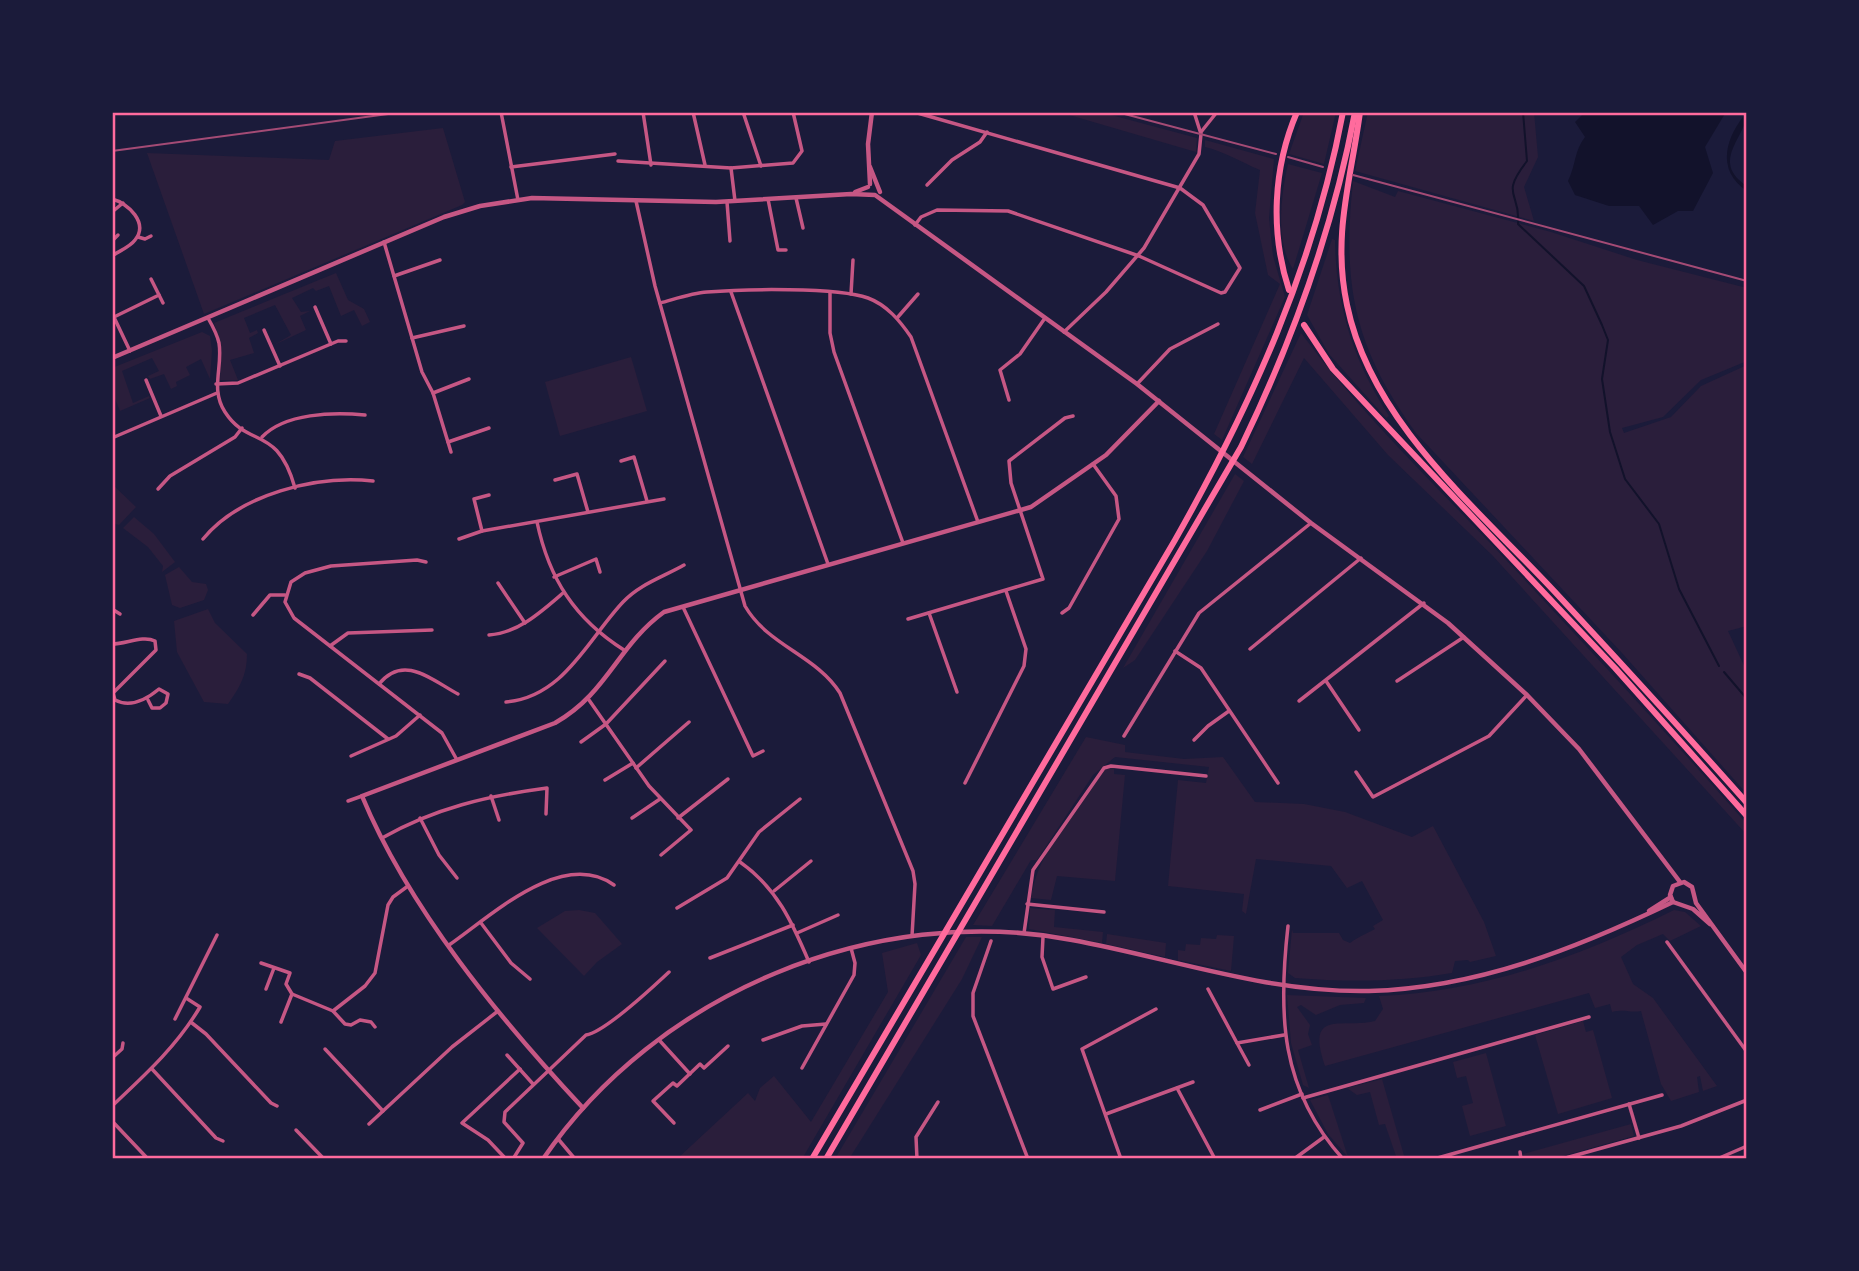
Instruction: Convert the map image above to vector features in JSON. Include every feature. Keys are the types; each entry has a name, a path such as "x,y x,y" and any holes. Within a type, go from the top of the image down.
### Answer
{"highway":[{"path":"1289,290 1277,230 1278,178 1289,132 1297,112"},
{"path":"812,1159 1231,439 1266,364 1296,287 1324,197 1343,112"},
{"path":"1357,112 1341,217 1340,251 1347,305 1360,351 1376,385 1415,444 1667,712 1747,803"},
{"path":"826,1159 1241,447 1277,368 1308,290 1342,176 1357,112"},
{"path":"1304,325 1333,369 1615,668 1747,816"}],"street":[{"path":"500,112 518,200"},
{"path":"643,112 652,165"},
{"path":"693,112 705,165"},
{"path":"743,112 761,166"},
{"path":"618,161 731,168 793,163 802,150 793,112"},
{"path":"872,112 868,163 873,189 892,208 1137,384 1311,523 1424,603 1464,637 1527,695 1587,758 1670,872 1680,882 1692,887 1710,923 1747,973"},
{"path":"914,112 1180,188 1203,205 1240,268 1225,292 1221,293 1139,256 1008,211 937,210 920,217 915,225"},
{"path":"1064,332 1139,256 1180,188 1199,154 1200,134 1194,112"},
{"path":"1200,134 1217,112"},
{"path":"927,185 952,160 980,142 987,132"},
{"path":"511,167 615,154"},
{"path":"731,168 735,201"},
{"path":"112,358 462,211 518,200 735,201 851,194 873,189"},
{"path":"796,198 803,228"},
{"path":"112,199 123,203 139,221 138,237"},
{"path":"768,199 778,250"},
{"path":"636,201 660,303 740,589 749,612 766,633 822,671 840,693 913,871 915,884 912,936"},
{"path":"727,201 730,241"},
{"path":"112,212 123,203"},
{"path":"112,241 118,235"},
{"path":"112,256 138,237 151,236"},
{"path":"384,242 422,372 433,393 451,452"},
{"path":"772,250 786,250"},
{"path":"394,276 440,260"},
{"path":"852,294 853,260"},
{"path":"151,279 163,303"},
{"path":"660,303 699,293 731,292 852,294 880,304 897,318 914,346 978,522"},
{"path":"731,292 828,564"},
{"path":"830,293 831,342 903,543"},
{"path":"897,318 918,293"},
{"path":"130,351 113,315 159,295"},
{"path":"315,307 331,344"},
{"path":"208,318 219,343 216,384 226,414 242,429 262,438 281,454 295,488"},
{"path":"1009,400 1000,370 1020,354 1045,318"},
{"path":"1137,384 1170,349 1218,324"},
{"path":"412,338 464,326"},
{"path":"264,330 280,366"},
{"path":"216,384 238,383 331,344 346,341"},
{"path":"433,393 469,379"},
{"path":"146,380 161,416"},
{"path":"112,438 217,393"},
{"path":"348,801 555,723 589,700 624,650 647,625 682,605 1020,511 1043,501 1118,445 1159,401"},
{"path":"262,438 281,423 310,417 365,415"},
{"path":"908,619 1043,579 1011,483 1009,461 1065,418 1073,416"},
{"path":"448,442 489,428"},
{"path":"158,489 170,476 235,437 242,429"},
{"path":"621,461 634,457 647,501"},
{"path":"1062,612 1069,608 1119,519 1116,496 1093,464"},
{"path":"555,480 577,474 588,512"},
{"path":"203,539 213,527 245,507 295,488 334,481 373,481"},
{"path":"482,531 474,499 489,495"},
{"path":"459,539 482,531 664,499"},
{"path":"537,522 554,577 563,593 598,633 624,650"},
{"path":"1124,736 1199,613 1311,523"},
{"path":"1250,649 1361,558"},
{"path":"554,577 596,559 600,572"},
{"path":"426,562 417,560 318,569 296,578 288,586 285,595 286,607 294,618 447,738 457,760"},
{"path":"506,702 531,696 550,686 576,662 598,633 638,590 684,565"},
{"path":"498,583 525,623"},
{"path":"965,783 1024,666 1026,649 1006,591"},
{"path":"489,635 500,634 525,623 563,593"},
{"path":"253,615 270,595 285,595"},
{"path":"1299,701 1424,603"},
{"path":"682,605 753,755 763,751"},
{"path":"112,609 120,614"},
{"path":"929,613 957,692"},
{"path":"330,646 348,633 432,630"},
{"path":"1396,681 1464,637"},
{"path":"112,644 126,644 146,638 155,641 156,650 113,693 118,703 148,700 159,689 168,694 166,703 160,708 152,708 148,700"},
{"path":"1175,651 1201,668 1278,783"},
{"path":"580,742 606,724 665,661"},
{"path":"379,684 394,672 416,670 430,674 458,694"},
{"path":"299,674 310,678 388,739"},
{"path":"1326,681 1359,730"},
{"path":"1356,772 1373,797 1489,736 1527,695"},
{"path":"589,700 660,799 691,830 661,855"},
{"path":"1195,740 1208,726 1229,711"},
{"path":"351,756 406,730 420,715"},
{"path":"605,780 635,766 689,722"},
{"path":"1024,933 1029,883 1038,861 1104,768 1111,766 1206,776"},
{"path":"678,818 728,779"},
{"path":"382,838 420,818 491,795 547,788 546,814"},
{"path":"491,795 499,820"},
{"path":"362,796 382,838 449,945 498,1011 583,1108"},
{"path":"632,818 660,799"},
{"path":"677,908 722,882 768,823 800,799"},
{"path":"420,818 439,855 457,878"},
{"path":"774,891 811,860"},
{"path":"740,861 774,891 809,962"},
{"path":"1670,872 1672,900"},
{"path":"449,945 537,885 558,877 592,875 614,885"},
{"path":"1673,886 1680,882"},
{"path":"333,1011 365,986 375,973 388,905 393,897 410,885"},
{"path":"1685,906 1695,897"},
{"path":"1672,900 1710,923"},
{"path":"543,1159 583,1108 615,1075 658,1039 724,999 809,962 851,948 918,935 985,931 1024,933 1282,986 1369,991 1457,981 1535,961 1610,931 1672,900"},
{"path":"1027,904 1104,912"},
{"path":"797,933 838,915"},
{"path":"481,923 511,963 530,978"},
{"path":"710,958 793,925"},
{"path":"1288,926 1282,986 1284,1035 1302,1096 1324,1137 1342,1159"},
{"path":"175,1019 217,935"},
{"path":"1044,935 1042,957 1053,989 1086,977"},
{"path":"991,941 973,993 973,1019 1028,1159"},
{"path":"1667,942 1747,1052"},
{"path":"802,1068 854,975 855,962 851,948"},
{"path":"261,963 290,973 286,984 292,995 333,1011 345,1024 351,1025 360,1020 371,1022 375,1027"},
{"path":"266,989 274,968"},
{"path":"513,1159 523,1143 504,1122 503,1115 586,1035 596,1034 669,972"},
{"path":"1208,989 1249,1065"},
{"path":"281,1022 292,995"},
{"path":"112,1106 152,1069 191,1022 200,1007 186,999"},
{"path":"1121,1159 1082,1049 1156,1009"},
{"path":"369,1124 452,1047 498,1011"},
{"path":"1260,1110 1589,1017"},
{"path":"191,1022 277,1106"},
{"path":"763,1040 802,1026 826,1024"},
{"path":"1237,1043 1284,1035"},
{"path":"658,1039 690,1074"},
{"path":"112,1058 122,1049 123,1043"},
{"path":"674,1123 653,1101 673,1083 677,1086 700,1064 704,1068 728,1046"},
{"path":"325,1049 383,1111"},
{"path":"507,1055 533,1084"},
{"path":"152,1069 216,1138 223,1141"},
{"path":"506,1159 488,1140 462,1123 520,1069"},
{"path":"1107,1114 1193,1082"},
{"path":"1177,1088 1215,1159"},
{"path":"1434,1159 1662,1095"},
{"path":"1562,1159 1681,1126 1747,1100"},
{"path":"917,1159 916,1137 938,1102"},
{"path":"1629,1104 1639,1138"},
{"path":"112,1121 148,1159"},
{"path":"296,1130 324,1159"},
{"path":"1294,1159 1324,1137"},
{"path":"557,1139 575,1159"},
{"path":"1717,1159 1747,1146"},
{"path":"1520,1152 1521,1159"}],"shaded area":[{"path":"1059,112 1100,112 1197,138 1196,152"},
{"path":"1304,112 1336,112 1324,164 1289,154"},
{"path":"1368,112 1534,112 1538,157 1524,187 1534,221 1355,171"},
{"path":"1585,112 1726,112 1705,147 1713,173 1693,211 1678,211 1653,225 1639,206 1609,206 1575,195 1568,181 1585,137 1575,122"},
{"path":"1747,112 1730,158 1736,177 1747,186 1747,191 1737,183 1731,173 1727,153 1729,142"},
{"path":"443,128 465,202 462,205 204,314 147,153 329,160 335,141"},
{"path":"1205,140 1274,159 1269,218 1273,256 1285,297 1222,440 1214,434 1280,284 1268,275 1255,213 1260,170 1205,147"},
{"path":"1288,164 1322,173 1293,269 1287,258 1281,218"},
{"path":"1353,181 1395,197 1398,191 1551,232 1637,260 1747,288 1747,361 1701,380 1663,417 1622,428 1624,433 1671,417 1701,386 1747,365 1747,626 1728,631 1747,672 1747,794 1622,653 1416,433 1395,402 1378,372 1357,314 1349,252"},
{"path":"1332,239 1335,240 1339,287 1349,332 1376,395 1389,416 1386,418 1329,354 1307,315"},
{"path":"336,273 348,300 364,309 370,322 362,326 354,310 341,316 329,286 316,291 313,288 292,298 301,312 310,311 300,316 306,330 274,345 291,335 275,305 244,318 250,333 257,330 258,333 249,338 254,353 230,360 238,380 220,380 221,347 214,323"},
{"path":"202,332 210,336 210,379 201,359 186,367 190,375 176,382 177,386 171,389 164,374 150,379 148,376 159,371 152,358 122,371 133,403 149,396 150,398 120,411 115,399 112,400 112,368"},
{"path":"1301,333 1369,416 1493,546 1716,789 1747,824 1747,835 1492,555 1388,455 1304,358 1252,464 1243,457"},
{"path":"631,357 647,411 560,436 545,382"},
{"path":"1235,474 1244,481 1207,551 1135,660 1123,668"},
{"path":"112,484 136,507 119,525 112,523"},
{"path":"134,517 154,534 175,562 162,572 163,566 148,547 123,528"},
{"path":"179,567 192,582 206,584 208,590 204,600 180,608 172,605 165,575"},
{"path":"208,609 215,623 247,654 242,680 228,704 204,702 177,652 174,621"},
{"path":"1086,737 1125,745 1125,752 1184,759 1223,757 1255,802 1304,804 1345,812 1412,837 1433,826 1484,922 1496,956 1470,962 1455,961 1452,973 1413,978 1354,981 1295,978 1288,973 1292,929 1293,933 1339,933 1343,940 1350,943 1375,929 1373,926 1383,920 1362,881 1347,888 1331,866 1256,859 1246,914 1242,911 1244,894 1168,886 1178,780 1206,783 1209,767 1115,757 1093,775 1037,860 1031,860 992,926 973,925"},
{"path":"1114,767 1114,774 1125,775 1115,881 1057,876 1051,900 1031,898 1042,863 1060,831 1104,770"},
{"path":"1030,908 1055,910 1054,927 1103,932 1102,943 1029,929"},
{"path":"1674,910 1685,912 1701,926 1670,941 1663,934 1637,945 1621,957 1633,984 1653,998 1717,1086 1703,1091 1700,1076 1697,1077 1699,1092 1671,1101 1661,1084 1641,1011 1612,1012 1610,1004 1595,1008 1589,993 1325,1066 1320,1048 1323,1028 1339,1023 1375,1021 1383,1009 1379,996 1456,987 1531,969 1603,942"},
{"path":"565,911 595,913 622,944 597,962 584,976 537,928"},
{"path":"1107,934 1166,943 1165,957 1106,944"},
{"path":"1217,935 1234,936 1231,971 1178,960 1178,950 1185,951 1186,944 1200,945 1201,938 1216,939"},
{"path":"966,937 982,937 962,979 849,1159 835,1159"},
{"path":"917,943 921,955 802,1159 677,1159 748,1093 755,1101 760,1088 774,1076 811,1122 888,992 882,953"},
{"path":"1287,995 1366,998 1364,1003 1340,1005 1316,1015 1301,1005 1297,1007 1310,1025 1308,1034 1312,1045 1298,1050 1309,1088 1303,1085 1291,1043"},
{"path":"1583,1021 1586,1032 1593,1030 1612,1098 1558,1114 1535,1035"},
{"path":"1486,1053 1506,1126 1470,1136 1462,1106 1473,1103 1466,1076 1457,1078 1453,1062"},
{"path":"1382,1079 1405,1159 1397,1159 1385,1124 1379,1125 1370,1092 1357,1095 1347,1088"},
{"path":"1328,1095 1348,1157 1328,1134 1310,1100"},
{"path":"1631,1124 1634,1136 1552,1159 1524,1159 1523,1154"}],"waterway":[{"path":"1523,112 1527,161 1514,181 1513,188 1518,224 1584,286 1602,325 1608,340 1602,379 1610,432 1625,479 1659,524 1679,589 1719,666"},
{"path":"1724,672 1747,699"}],"railway":[{"path":"112,151 403,112"},
{"path":"1117,112 1276,154"},
{"path":"1288,157 1323,167"},
{"path":"1353,175 1747,281"}]}
